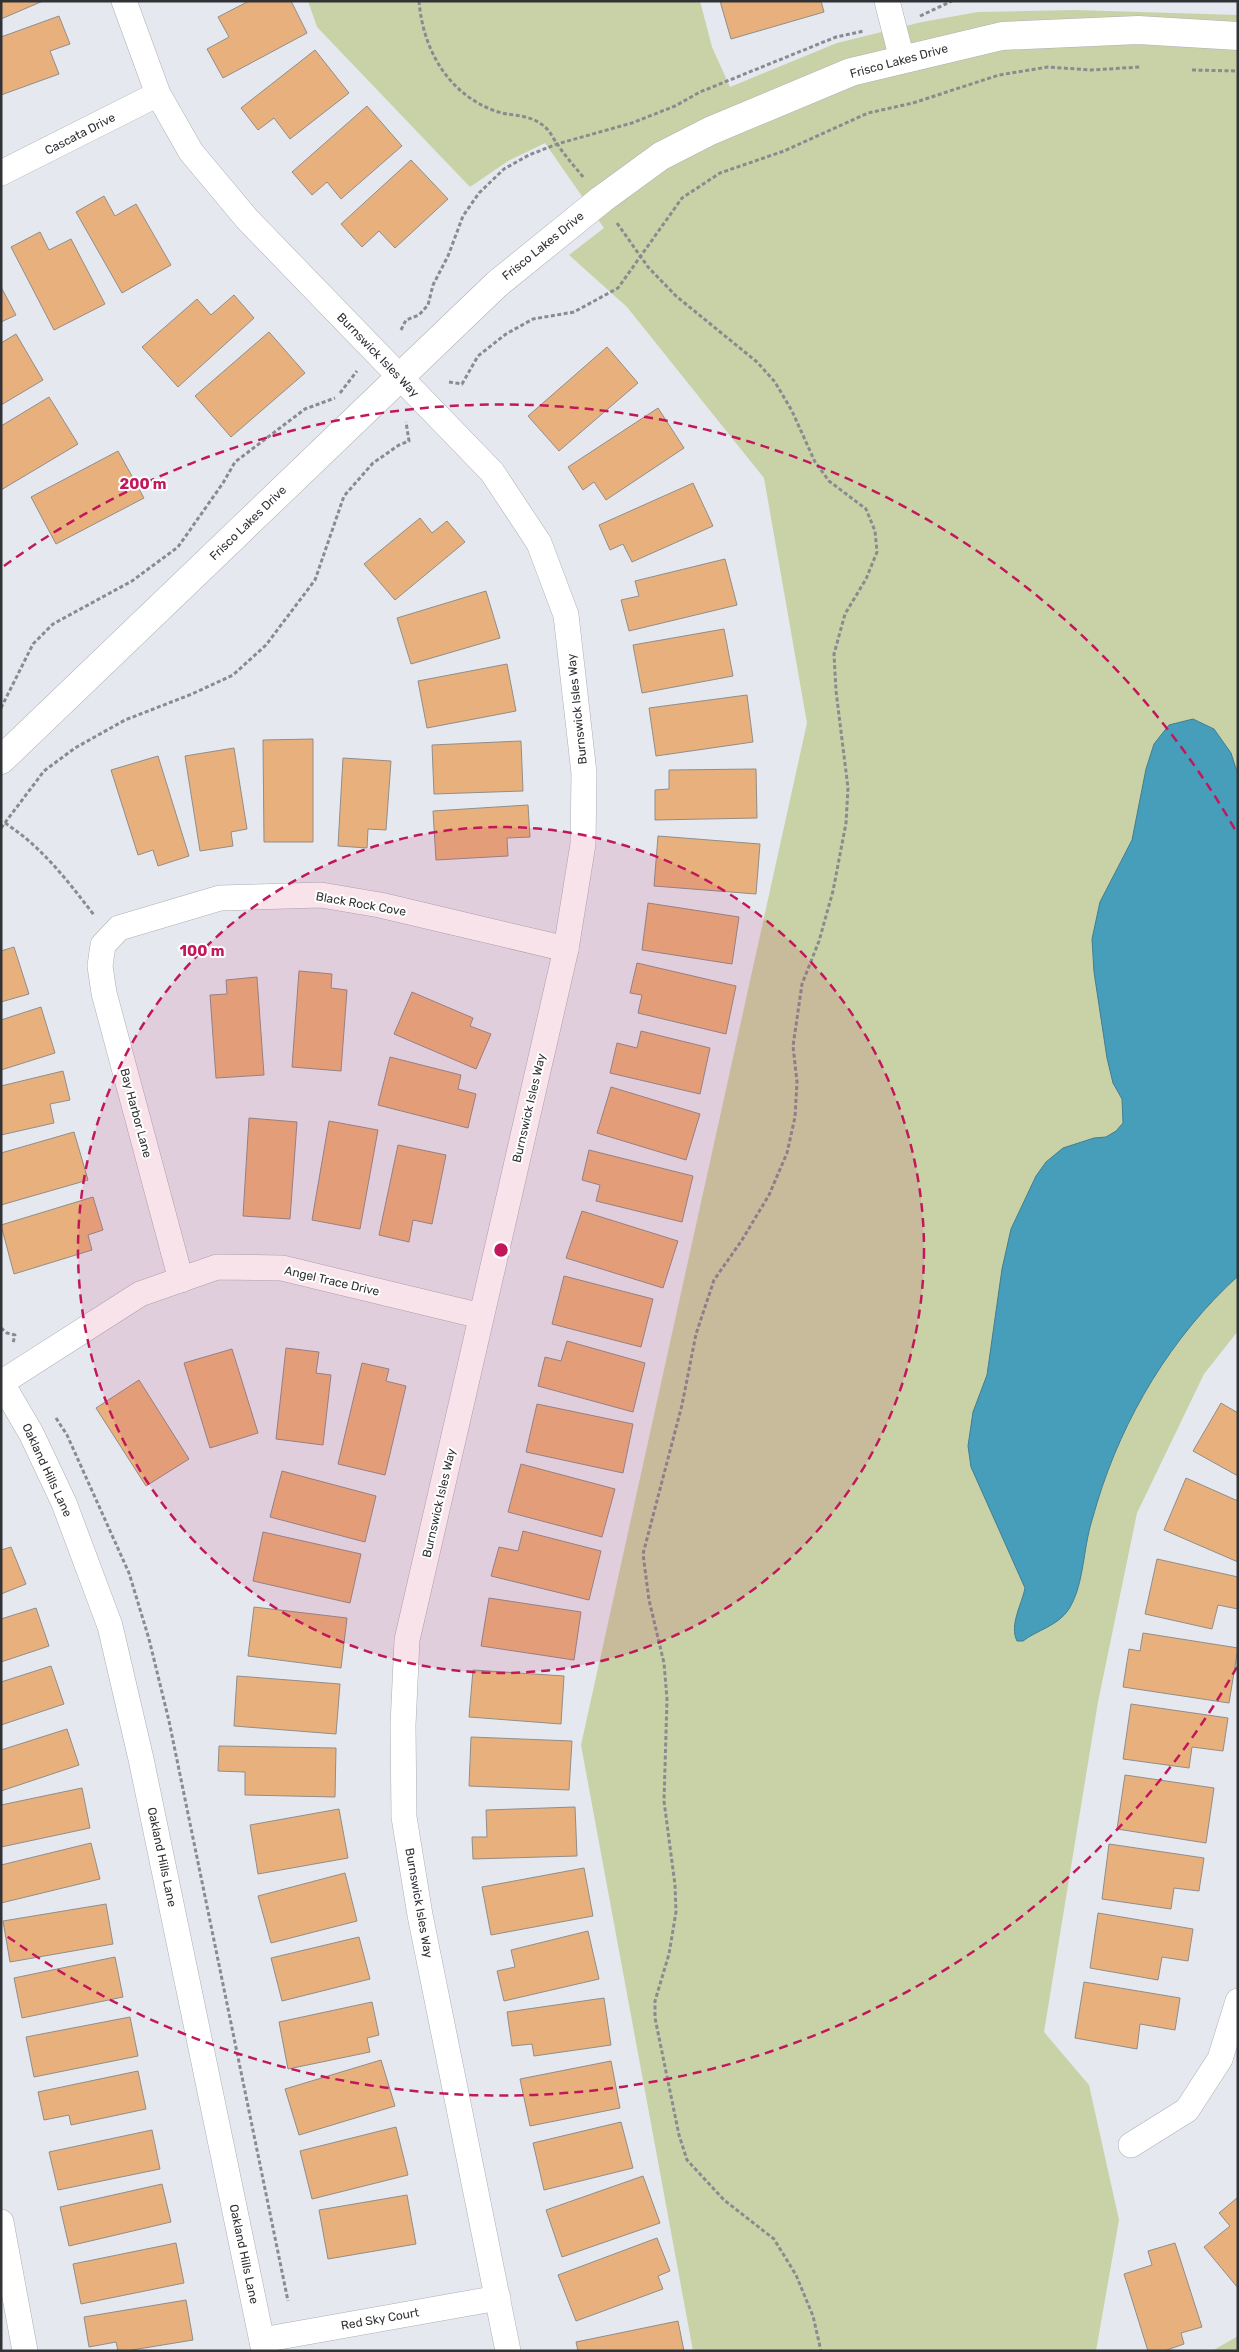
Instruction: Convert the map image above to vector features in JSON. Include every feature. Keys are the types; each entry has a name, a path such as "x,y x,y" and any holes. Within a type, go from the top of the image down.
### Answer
{"street":[{"name":"Burnswick Isles Way","path":"124,1 158,94 192,152 247,219 492,472 539,543 566,615 584,773 584,844 566,949 407,1640 402,1725 404,1817 420,1915 508,2351"},
{"path":"887,1 902,59"},
{"name":"Frisco Lakes Drive","path":"1,760 496,284 602,199 661,156 710,131 851,72 1002,36 1161,30 1238,36"},
{"name":"Cascata Drive","path":"1,174 158,94"},
{"name":"Black Rock Cove","path":"107,941 119,928 220,898 321,895 380,905 566,949"},
{"name":"Bay Harbor Lane","path":"107,941 100,966 104,993 181,1280"},
{"name":"Angel Trace Drive","path":"1,1383 140,1294 217,1267 282,1268 482,1316"},
{"name":"Oakland Hills Lane","path":"1,1383 31,1433 64,1503 110,1626 141,1759 263,2345"},
{"path":"1131,2145 1187,2110 1220,2059 1238,2001"},
{"path":"1,2222 25,2351"},
{"name":"Red Sky Court","path":"263,2345 498,2298"}],"path":[{"path":"419,1 421,22 428,47 443,71 461,91 495,111 526,116 545,127 602,199 640,257 676,296 757,362 775,382 792,411 815,462 828,481 866,510 875,531 877,552 866,579 845,614 834,654 836,691 848,788 846,823 833,891 819,941 802,984 793,1046 797,1082 795,1116 787,1153 769,1195 742,1240 714,1280 696,1334 682,1406 643,1554 649,1600 664,1663 667,1700 664,1801 675,1885 674,1920 669,1954 655,2001 655,2018 679,2135 687,2160 703,2180 724,2200 774,2239 796,2276 814,2316 821,2351"},
{"path":"920,16 952,1"},
{"path":"401,330 406,320 419,314 428,305 433,285 448,256 464,216 479,193 504,169 529,155 557,144 632,123 675,106 700,92 836,37 864,32"},
{"path":"449,382 462,384 478,356 506,334 533,319 574,312 618,288 682,198 720,173 784,151 868,113 913,103 999,75 1048,66 1091,70 1140,67"},
{"path":"1192,70 1238,71"},
{"path":"1,708 33,644 53,624 132,581 178,547 223,483 235,462 305,409 336,397 358,370"},
{"path":"1,828 44,772 76,748 125,720 192,694 233,675 266,645 315,580 344,496 374,463 399,444 409,441 406,422"},
{"path":"5,823 29,838 44,852 107,941"},
{"path":"1,1328 7,1333 15,1335 12,1348"}],"green space":[{"path":"308,1 700,1 712,47 730,87 837,43 922,22 978,12 1074,10 1238,15 1238,1331 1204,1374 1137,1513 1098,1702 1044,2032 1089,2085 1119,2220 1096,2351 693,2351 581,1745 807,723 764,478 627,307 569,255 604,228 545,143 508,161 470,187 317,27"},
{"path":"1238,2336 1238,2351 1212,2351"}],"water":[{"path":"1193,719 1214,729 1231,753 1238,775 1238,1276 1214,1299 1171,1352 1152,1380 1136,1409 1108,1471 1097,1503 1077,1592 1069,1609 1053,1624 1023,1641 1017,1641 1014,1628 1015,1621 1025,1588 971,1467 968,1446 973,1412 987,1375 1002,1269 1011,1229 1036,1176 1046,1162 1063,1148 1094,1138 1106,1137 1116,1131 1123,1123 1122,1099 1113,1083 1107,1058 1094,972 1092,939 1100,902 1132,840 1146,769 1154,744 1169,725"}],"building":[{"path":"1,1 43,1 1,19"},
{"path":"249,1 291,1 307,33 223,78 207,49 229,37 218,17"},
{"path":"720,1 821,1 824,12 731,39"},
{"path":"59,16 70,44 50,51 59,74 1,95 1,37"},
{"path":"315,50 349,93 290,139 274,118 258,130 241,108"},
{"path":"367,106 402,146 341,199 327,182 312,195 292,172"},
{"path":"411,160 448,199 395,248 379,231 362,247 341,224"},
{"path":"104,196 115,216 136,204 171,265 122,293 76,212"},
{"path":"40,232 49,250 71,239 105,304 54,330 11,247"},
{"path":"1,287 16,315 1,322"},
{"path":"234,295 254,318 178,387 142,347 197,299 211,315"},
{"path":"269,332 305,373 231,437 195,396"},
{"path":"16,334 43,380 1,405 1,343"},
{"path":"607,347 638,383 559,451 528,416"},
{"path":"49,397 78,444 1,490 1,426"},
{"path":"658,408 684,448 606,500 594,482 583,490 568,467"},
{"path":"118,451 144,498 56,544 31,497"},
{"path":"693,483 713,526 632,562 623,544 610,550 599,525"},
{"path":"420,518 432,533 447,521 465,542 395,600 364,564"},
{"path":"725,559 737,605 629,631 621,600 639,596 635,581"},
{"path":"486,591 500,638 411,664 397,618"},
{"path":"724,629 733,676 642,693 633,645"},
{"path":"507,664 516,711 427,728 418,681"},
{"path":"747,695 753,742 656,756 649,708"},
{"path":"313,739 313,842 264,842 263,740"},
{"path":"521,741 523,791 434,794 432,745"},
{"path":"234,748 247,829 231,832 233,846 200,851 185,756"},
{"path":"158,756 189,856 158,866 153,850 138,855 111,770"},
{"path":"343,758 391,761 386,830 368,829 367,848 338,846"},
{"path":"756,769 757,818 655,820 655,790 669,789 669,770"},
{"path":"528,805 530,837 507,838 508,856 436,860 433,811"},
{"path":"658,836 760,844 756,894 654,886"},
{"path":"648,903 739,917 732,964 642,950"},
{"path":"14,947 29,994 1,1002 1,951"},
{"path":"637,963 736,986 726,1034 638,1013 642,995 630,993"},
{"path":"299,971 332,974 331,988 347,990 341,1071 292,1067"},
{"path":"257,977 264,1075 216,1078 210,995 227,994 226,980"},
{"path":"412,992 473,1018 470,1026 491,1034 476,1069 394,1034"},
{"path":"41,1007 55,1053 1,1070 1,1020"},
{"path":"641,1031 710,1048 700,1094 610,1073 617,1043 637,1048"},
{"path":"390,1057 461,1075 458,1089 476,1094 468,1128 378,1105"},
{"path":"63,1071 70,1100 50,1104 54,1123 1,1135 1,1086"},
{"path":"611,1087 700,1114 686,1160 597,1133"},
{"path":"249,1118 297,1122 290,1219 243,1216"},
{"path":"329,1121 378,1130 360,1229 312,1220"},
{"path":"74,1132 88,1180 1,1205 1,1153"},
{"path":"398,1145 446,1155 432,1224 413,1220 409,1242 379,1235"},
{"path":"589,1150 693,1176 682,1222 596,1201 600,1185 582,1180"},
{"path":"93,1197 103,1230 88,1235 92,1250 14,1274 1,1225"},
{"path":"582,1211 678,1241 663,1288 566,1258"},
{"path":"564,1276 653,1299 641,1347 552,1324"},
{"path":"567,1341 645,1363 633,1412 538,1386 545,1357 561,1361"},
{"path":"286,1348 319,1352 316,1373 331,1375 323,1445 276,1439"},
{"path":"232,1349 258,1433 210,1448 184,1363"},
{"path":"362,1363 389,1369 386,1381 406,1386 385,1475 338,1464"},
{"path":"139,1380 189,1459 146,1486 96,1408"},
{"path":"1221,1403 1238,1413 1238,1476 1193,1451"},
{"path":"537,1404 633,1424 623,1473 526,1452"},
{"path":"521,1464 615,1489 602,1537 508,1512"},
{"path":"282,1471 376,1496 365,1542 270,1517"},
{"path":"1186,1478 1238,1501 1238,1562 1164,1530"},
{"path":"523,1531 601,1551 589,1600 491,1576 499,1547 518,1551"},
{"path":"263,1532 361,1554 350,1603 253,1581"},
{"path":"11,1547 26,1584 1,1594 1,1550"},
{"path":"1157,1559 1238,1577 1238,1609 1218,1605 1212,1629 1145,1614"},
{"path":"489,1598 581,1612 574,1660 481,1646"},
{"path":"254,1607 347,1618 341,1668 248,1656"},
{"path":"36,1608 49,1646 1,1662 1,1619"},
{"path":"1143,1633 1238,1648 1229,1703 1123,1687 1129,1649 1140,1651"},
{"path":"51,1666 64,1704 1,1725 1,1682"},
{"path":"473,1670 564,1676 561,1724 469,1717"},
{"path":"237,1676 340,1684 336,1734 234,1726"},
{"path":"1131,1704 1228,1718 1223,1751 1192,1747 1189,1768 1123,1759"},
{"path":"67,1729 79,1765 1,1791 1,1750"},
{"path":"471,1737 572,1741 569,1790 469,1786"},
{"path":"219,1746 336,1748 335,1797 245,1795 245,1772 218,1771"},
{"path":"1125,1775 1214,1788 1206,1843 1117,1829"},
{"path":"82,1788 90,1828 1,1847 1,1805"},
{"path":"575,1807 577,1856 473,1859 472,1837 487,1837 486,1810"},
{"path":"339,1809 348,1858 258,1874 250,1825"},
{"path":"91,1843 100,1879 1,1903 1,1865"},
{"path":"1109,1844 1204,1858 1199,1891 1174,1888 1171,1909 1102,1899"},
{"path":"584,1868 593,1916 491,1935 482,1887"},
{"path":"345,1873 357,1921 271,1943 258,1896"},
{"path":"106,1904 113,1944 10,1962 3,1921"},
{"path":"1098,1913 1193,1929 1188,1961 1162,1957 1158,1980 1090,1968"},
{"path":"588,1931 599,1979 504,2001 497,1971 515,1967 511,1950"},
{"path":"359,1937 370,1979 282,2001 271,1958"},
{"path":"115,1957 123,1997 22,2018 14,1978"},
{"path":"1084,1982 1180,1998 1175,2030 1140,2024 1137,2049 1075,2038"},
{"path":"604,1998 611,2045 534,2056 532,2044 512,2046 507,2012"},
{"path":"372,2002 379,2035 367,2038 370,2052 288,2069 279,2022"},
{"path":"130,2017 138,2056 34,2077 26,2037"},
{"path":"381,2060 395,2106 299,2135 285,2089"},
{"path":"611,2061 620,2108 530,2126 520,2079"},
{"path":"138,2071 146,2109 71,2125 69,2115 44,2120 38,2092"},
{"path":"621,2122 633,2168 544,2190 533,2143"},
{"path":"396,2127 408,2175 312,2199 300,2151"},
{"path":"152,2130 160,2169 58,2190 49,2152"},
{"path":"643,2176 660,2223 562,2257 546,2210"},
{"path":"162,2184 171,2222 69,2246 60,2207"},
{"path":"407,2195 416,2244 328,2259 319,2210"},
{"path":"1237,2198 1238,2288 1204,2247 1230,2226 1219,2213"},
{"path":"657,2238 670,2271 658,2276 663,2289 576,2321 558,2275"},
{"path":"176,2243 184,2283 81,2304 73,2264"},
{"path":"1175,2243 1202,2327 1181,2333 1184,2344 1164,2351 1148,2351 1124,2274 1152,2265 1148,2251"},
{"path":"186,2300 193,2340 126,2351 118,2351 116,2342 89,2347 84,2317"},
{"path":"678,2321 684,2351 578,2351 576,2342"}]}
